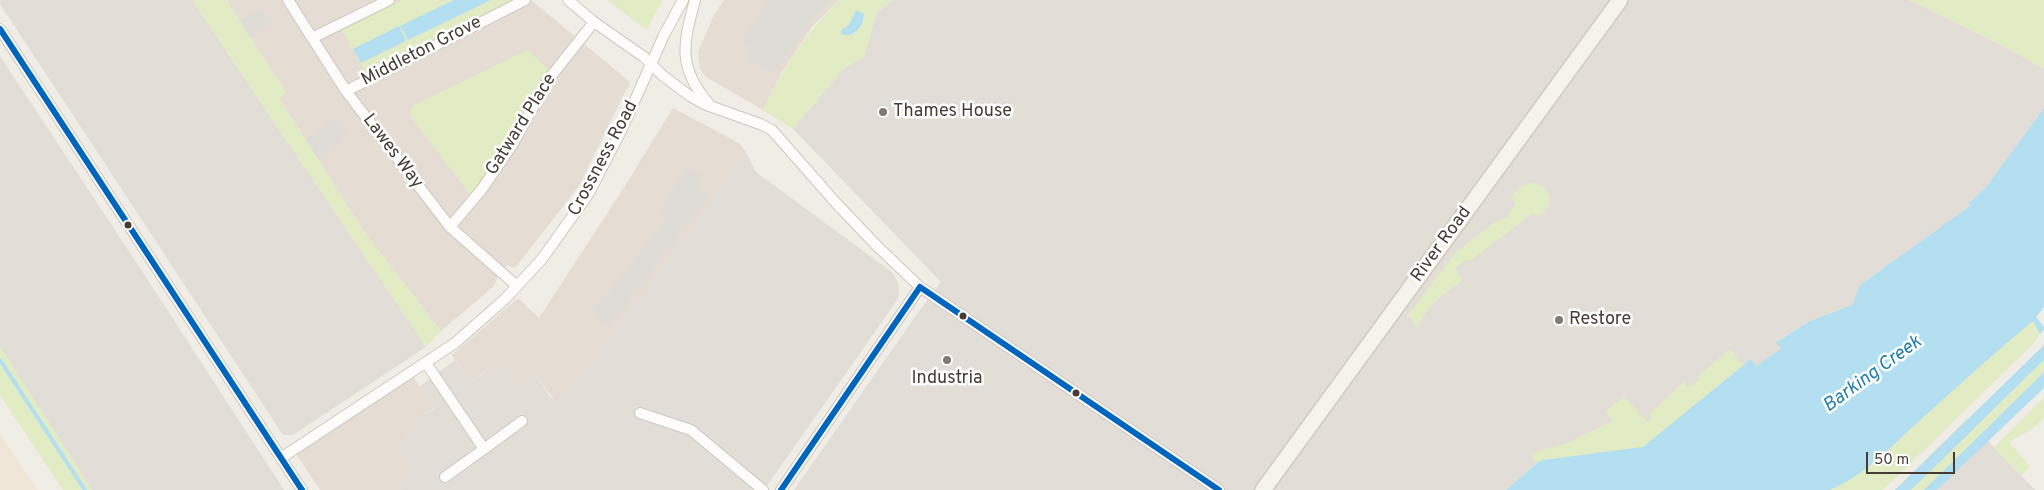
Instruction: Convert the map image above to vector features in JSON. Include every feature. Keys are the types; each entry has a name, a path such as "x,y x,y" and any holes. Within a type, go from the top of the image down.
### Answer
{"street":[{"name":"Lawes Way","path":"288,0 346,91 450,227 517,286"},
{"path":"312,38 390,0"},
{"name":"Middleton Grove","path":"346,91 525,0"},
{"path":"568,0 594,22 652,64 662,76 690,96 765,126 777,134 842,210 920,287 1219,490"},
{"name":"Crossness Road","path":"281,458 426,363 475,327 517,286 549,250 589,193 622,129 664,35 683,0"},
{"path":"696,0 686,36 685,59 696,88 711,106"},
{"name":"River Road","path":"1263,490 1620,0"},
{"name":"Gatward Place","path":"450,227 482,189 512,144 548,80 594,22"},
{"path":"0,29 302,490"},
{"path":"781,490 920,287"},
{"path":"426,363 484,449"},
{"path":"640,414 692,430 763,490"},
{"path":"445,476 522,421"}],"shaded area":[{"path":"0,0 192,0 426,347 293,435 283,435 0,4"},
{"path":"226,0 531,0 630,82 579,186 515,268 507,265 493,287 441,331 364,232 279,98 286,93"},
{"path":"724,0 839,0 812,27 782,72 763,110 706,77 700,69 698,52 714,15"},
{"path":"768,0 834,0 814,18 776,73 745,58 750,47 740,41 748,32"},
{"path":"893,0 1909,0 1996,42 2044,69 2044,108 1986,187 1969,203 1971,206 1860,285 1852,305 1810,321 1777,341 1782,349 1756,367 1751,360 1643,447 1538,462 1506,490 794,490 941,282 793,129 843,69 864,57 876,13"},
{"path":"261,8 272,24 250,38 240,21"},
{"path":"0,56 284,490 92,490 0,347"},
{"path":"673,108 739,143 746,152 669,260 597,351 599,354 556,403 536,375 517,387 489,375 486,371 470,382 452,355 518,298 539,318"},
{"path":"336,117 349,135 318,159 306,139"},
{"path":"746,152 756,172 893,273 899,286 898,299 764,490 402,490 396,482 413,471 396,444 407,436 406,433 419,425 416,420 434,408 420,386 455,360 470,382 487,371 490,375 503,366 517,387 536,375 550,397 556,402 599,354 597,351 669,260"},
{"path":"686,166 703,176 698,184 699,189 709,196 622,311 606,327 590,312 603,296 607,295 666,218 659,213"},
{"path":"412,375 434,407 416,420 419,425 406,433 413,471 397,482 402,490 320,490 295,452"},
{"path":"1967,419 2035,490 1895,490"},
{"path":"0,434 37,490 0,490"}],"green space":[{"path":"192,0 226,0 287,93 279,98 364,232 441,331 426,347"},
{"path":"402,0 513,0 365,72 342,30"},
{"path":"608,0 663,0 646,30"},
{"path":"839,0 893,0 876,13 864,57 843,69 793,129 763,110 796,52 815,26","holes":["854,14 864,19 854,34 843,30 849,25"]},
{"path":"1909,0 2044,0 2044,69 1996,42"},
{"path":"527,50 548,69 514,133 471,196 410,115 412,106"},
{"path":"1533,183 1541,185 1549,194 1550,202 1546,209 1537,217 1533,213 1469,262 1466,259 1455,268 1463,280 1431,307 1421,320 1418,328 1408,315 1455,253 1495,222 1507,217 1516,204 1511,198 1513,195 1523,186"},
{"path":"1884,268 1895,274 1671,440 1506,490 1537,462 1531,456 1537,451 1564,444 1613,421 1606,411 1624,396 1647,422 1652,418 1649,414 1684,382 1688,388 1699,380 1697,377 1730,349 1744,366 1751,359 1756,366 1782,349 1776,342 1810,321 1852,305 1860,285"},
{"path":"2034,320 2040,334 2033,344 1883,490 1798,490"},
{"path":"0,347 92,490 63,490 0,395"},
{"path":"2044,360 2044,372 1924,490 1911,490"},
{"path":"2044,398 2044,418 2032,429 2009,442 2030,466 2021,476 1994,447"}],"water":[{"path":"454,0 491,0 408,40 400,26"},
{"path":"856,10 864,14 860,27 850,35 841,34 842,30 849,25"},
{"path":"399,26 406,41 361,63 353,49"},
{"name":"Barking Creek","path":"2044,108 2044,307 2036,317 2044,327 2044,330 2040,334 2033,321 1888,450 1853,478 1829,490 1506,490 1538,462 1543,460 1643,447 1751,359 1756,366 1781,349 1776,342 1810,321 1852,305 1860,285 1970,206 1969,203 1986,187"},
{"path":"2044,345 2044,360 1911,490 1895,490"},
{"path":"2044,372 2044,388 1937,490 1924,490"}],"waterway":[{"path":"0,360 85,490"}],"transit line":[{"path":"0,29 302,490"},
{"path":"920,287 1219,490"},
{"path":"781,490 920,287"}],"place":[{"name":"Thames House","path":"883,112"},
{"name":"Restore","path":"1559,320"},
{"name":"Industria","path":"947,360"}]}
